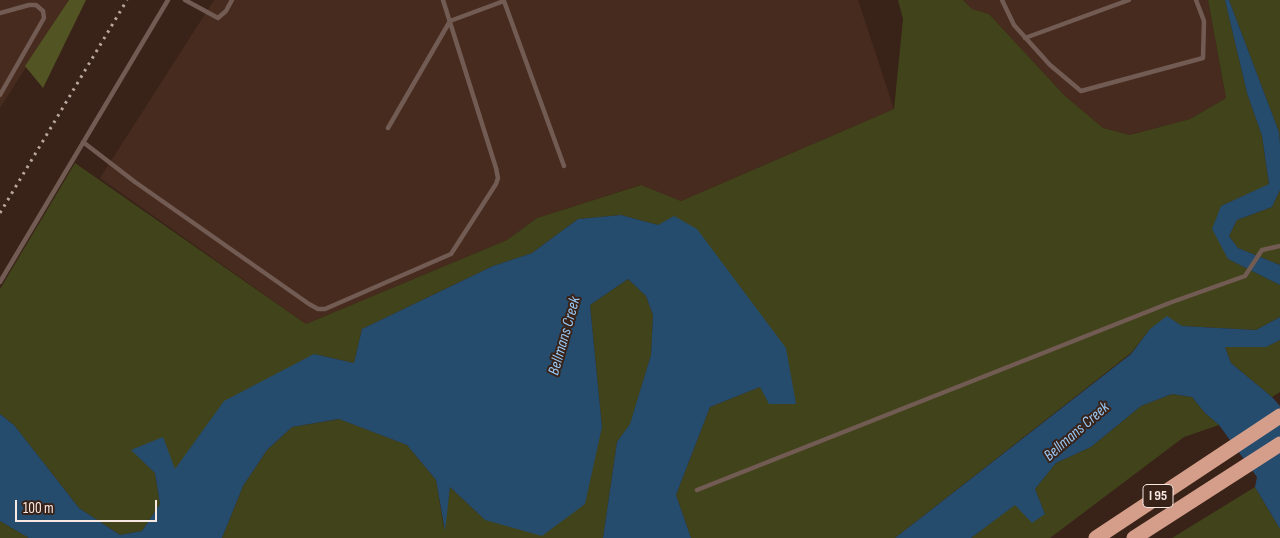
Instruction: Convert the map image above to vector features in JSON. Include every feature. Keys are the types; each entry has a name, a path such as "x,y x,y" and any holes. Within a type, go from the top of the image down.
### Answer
{"highway":[{"name":"I 95","path":"1096,538 1280,416"},
{"name":"I 95","path":"1134,538 1280,444"}],"lane":[{"path":"0,282 168,0"},
{"path":"185,0 218,18 226,11 232,0"},
{"path":"83,142 135,182 309,304 318,309 325,309 451,254 496,184 498,178 496,168 443,0"},
{"path":"388,128 450,21 504,0 564,166"},
{"path":"1002,0 1014,25 1025,38 1050,65 1081,92 1203,58 1204,21 1196,0"},
{"path":"1025,38 1129,0"},
{"path":"0,13 29,5 36,5 43,11 44,18 0,95"},
{"path":"697,490 1172,302 1245,276 1258,254 1269,247 1280,246"}],"shaded area":[{"path":"0,0 69,0 0,108"},
{"path":"214,0 858,0 894,109 681,201 640,185 537,218 507,240 306,324 100,178"},
{"path":"963,0 1208,0 1226,98 1190,119 1130,135 1103,128 1064,95 989,14 972,9"}],"green space":[{"path":"69,0 86,0 43,88 25,66"},
{"path":"898,0 963,0 972,9 989,14 1064,95 1103,128 1130,135 1190,119 1226,98 1208,0 1225,0 1247,93 1262,136 1269,185 1221,206 1228,259 1280,285 1280,317 1256,330 1182,326 1150,329 1131,353 895,538 691,538 676,495 710,407 760,387 796,404 658,225 621,215 578,219 532,253 493,266 362,329 354,363 314,354 192,448 175,470 132,450 155,473 160,504 142,531 120,535 79,508 14,425 0,414 0,289 75,163 306,324 507,240 537,218 641,185 681,201 894,109 903,19"},
{"path":"1229,0 1280,0 1280,144 1279,132"},
{"path":"1280,190 1280,265 1238,248 1229,236 1237,220 1272,207"},
{"path":"628,279 646,296 653,315 651,355 630,425 617,442 603,538 222,538 243,486 267,450 292,427 340,419 407,445 436,480 444,528 450,487 485,520 602,427 590,305"},
{"path":"1280,340 1280,392 1272,397 1231,363 1225,347 1265,347"},
{"path":"1172,394 1192,397 1205,413 1219,425 1184,437 1050,538 971,538 1015,504 1045,514 1035,489 1056,463 1091,447 1141,406"},
{"path":"1255,487 1280,529 1280,538 1172,538"},
{"path":"0,521 29,538 0,538"}],"water":[{"path":"1225,0 1229,0 1279,132 1280,144 1280,190 1272,207 1237,220 1229,236 1238,248 1280,265 1280,285 1228,259 1212,229 1221,206 1269,184 1262,136 1247,93"},
{"name":"Bellmans Creek","path":"621,215 658,225 674,216 697,229 786,348 796,404 769,404 760,387 710,407 676,495 691,538 603,538 617,442 630,424 651,355 653,315 646,296 628,279 590,305 602,427 585,504 542,536 485,520 450,487 445,531 436,480 407,445 339,419 292,427 267,450 243,486 222,538 29,538 0,521 0,414 14,425 79,508 120,535 142,531 160,504 155,473 131,450 163,437 175,469 224,401 314,354 354,363 362,329 493,266 532,253 578,219"},
{"name":"Bellmans Creek","path":"1167,316 1182,326 1256,330 1280,317 1280,340 1266,347 1225,347 1231,363 1280,406 1280,529 1255,487 1257,477 1219,425 1205,413 1192,397 1172,394 1141,406 1091,447 1056,463 1035,489 1045,514 1032,523 1015,505 971,538 895,538 1131,354 1150,329"}],"railway":[{"path":"0,213 127,0"}]}
